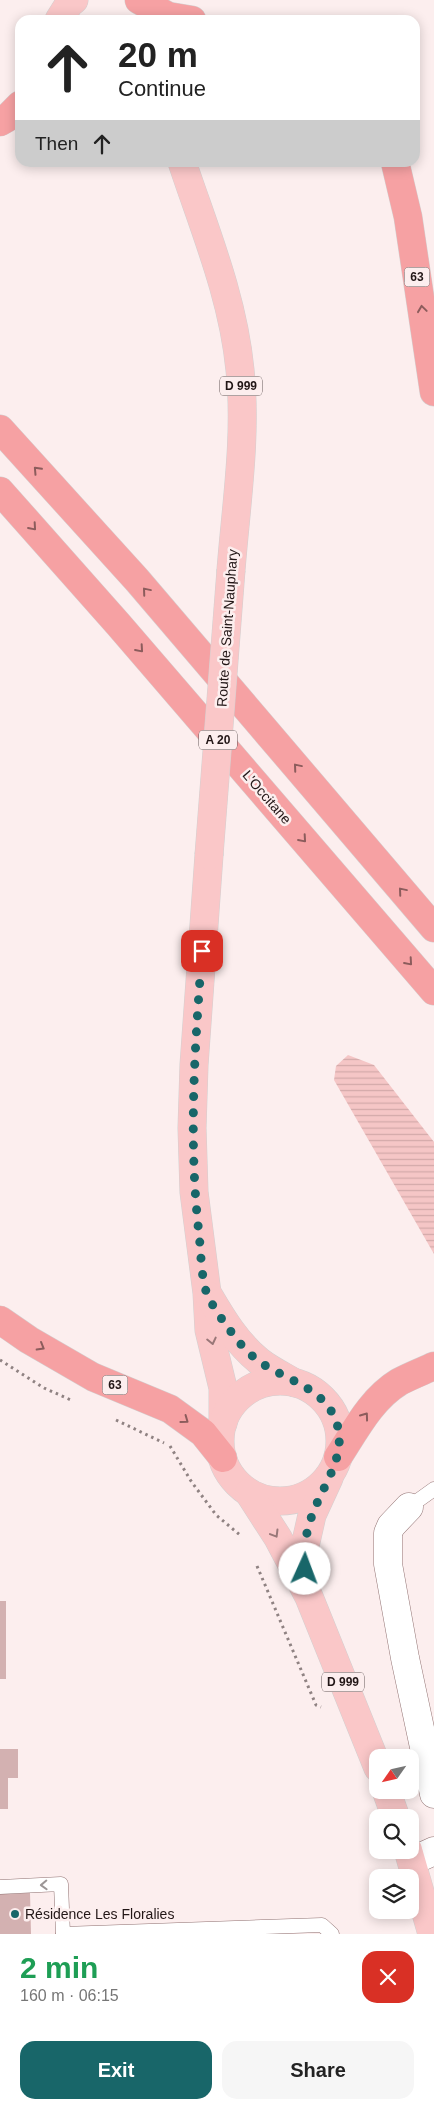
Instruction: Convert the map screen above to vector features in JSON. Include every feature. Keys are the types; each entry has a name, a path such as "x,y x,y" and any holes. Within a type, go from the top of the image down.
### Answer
{"highway":[{"path":"139,0 166,15"},
{"path":"0,122 15,111"},
{"name":"63","path":"396,167 408,217 434,392"},
{"path":"0,429 137,580 434,928"},
{"name":"L'Occitane","path":"0,491 118,624 434,991"},
{"name":"63","path":"0,1320 29,1340 93,1377 170,1409 203,1433 223,1458"},
{"path":"334,1467 366,1414 381,1398 398,1383 434,1366"}],"main road":[{"path":"44,0 50,15"},
{"path":"62,15 74,0"},
{"path":"139,0 150,15"},
{"name":"Route de Saint-Nauphary","path":"169,167 198,208"},
{"name":"Route de Saint-Nauphary","path":"184,167 224,283 240,370 242,424 194,1065 192,1128 194,1192 207,1293 209,1330 223,1388 223,1423"},
{"name":"Route de Saint-Nauphary","path":"207,1293 227,1327 244,1347 260,1362 297,1384"},
{"path":"282,1381 297,1384 314,1391 327,1404 336,1420 340,1439 334,1467 313,1492 292,1500 270,1501 249,1493 228,1471 223,1458 220,1440 223,1423 230,1409 240,1397 252,1388 282,1381"},
{"name":"D 999","path":"309,1597 303,1555 312,1515 334,1467"},
{"name":"D 999","path":"249,1493 278,1538 309,1597 370,1749"},
{"path":"419,1859 432,1934"}],"street":[{"path":"409,1507 391,1526 388,1533 388,1564 404,1658 434,1794"}],"lane":[{"path":"409,1507 434,1489"},
{"path":"0,1887 61,1884 63,1934 322,1925 332,1934"}],"path":[{"path":"0,1360 44,1388 75,1402"},
{"path":"108,1417 170,1446 191,1481 216,1515 246,1540"},
{"path":"257,1564 316,1705 333,1711 353,1710"}],"shaded area":[{"path":"348,1055 374,1065 434,1142 434,1254 334,1080 336,1066"}],"building":[{"path":"0,1601 6,1601 6,1679 0,1679"},
{"path":"0,1749 18,1749 18,1778 8,1778 8,1809 0,1809"},
{"name":"Résidence Les Floralies","path":"30,1893 31,1934 0,1934 0,1894"}],"place":[{"name":"Résidence Les Floralies","path":"15,1914"}],"route":[{"path":"202,951 194,1065 192,1128 194,1192 207,1293 227,1327 260,1362 297,1384 314,1391 327,1404 336,1420 340,1439 338,1457 312,1515 303,1555 305,1569"}]}
